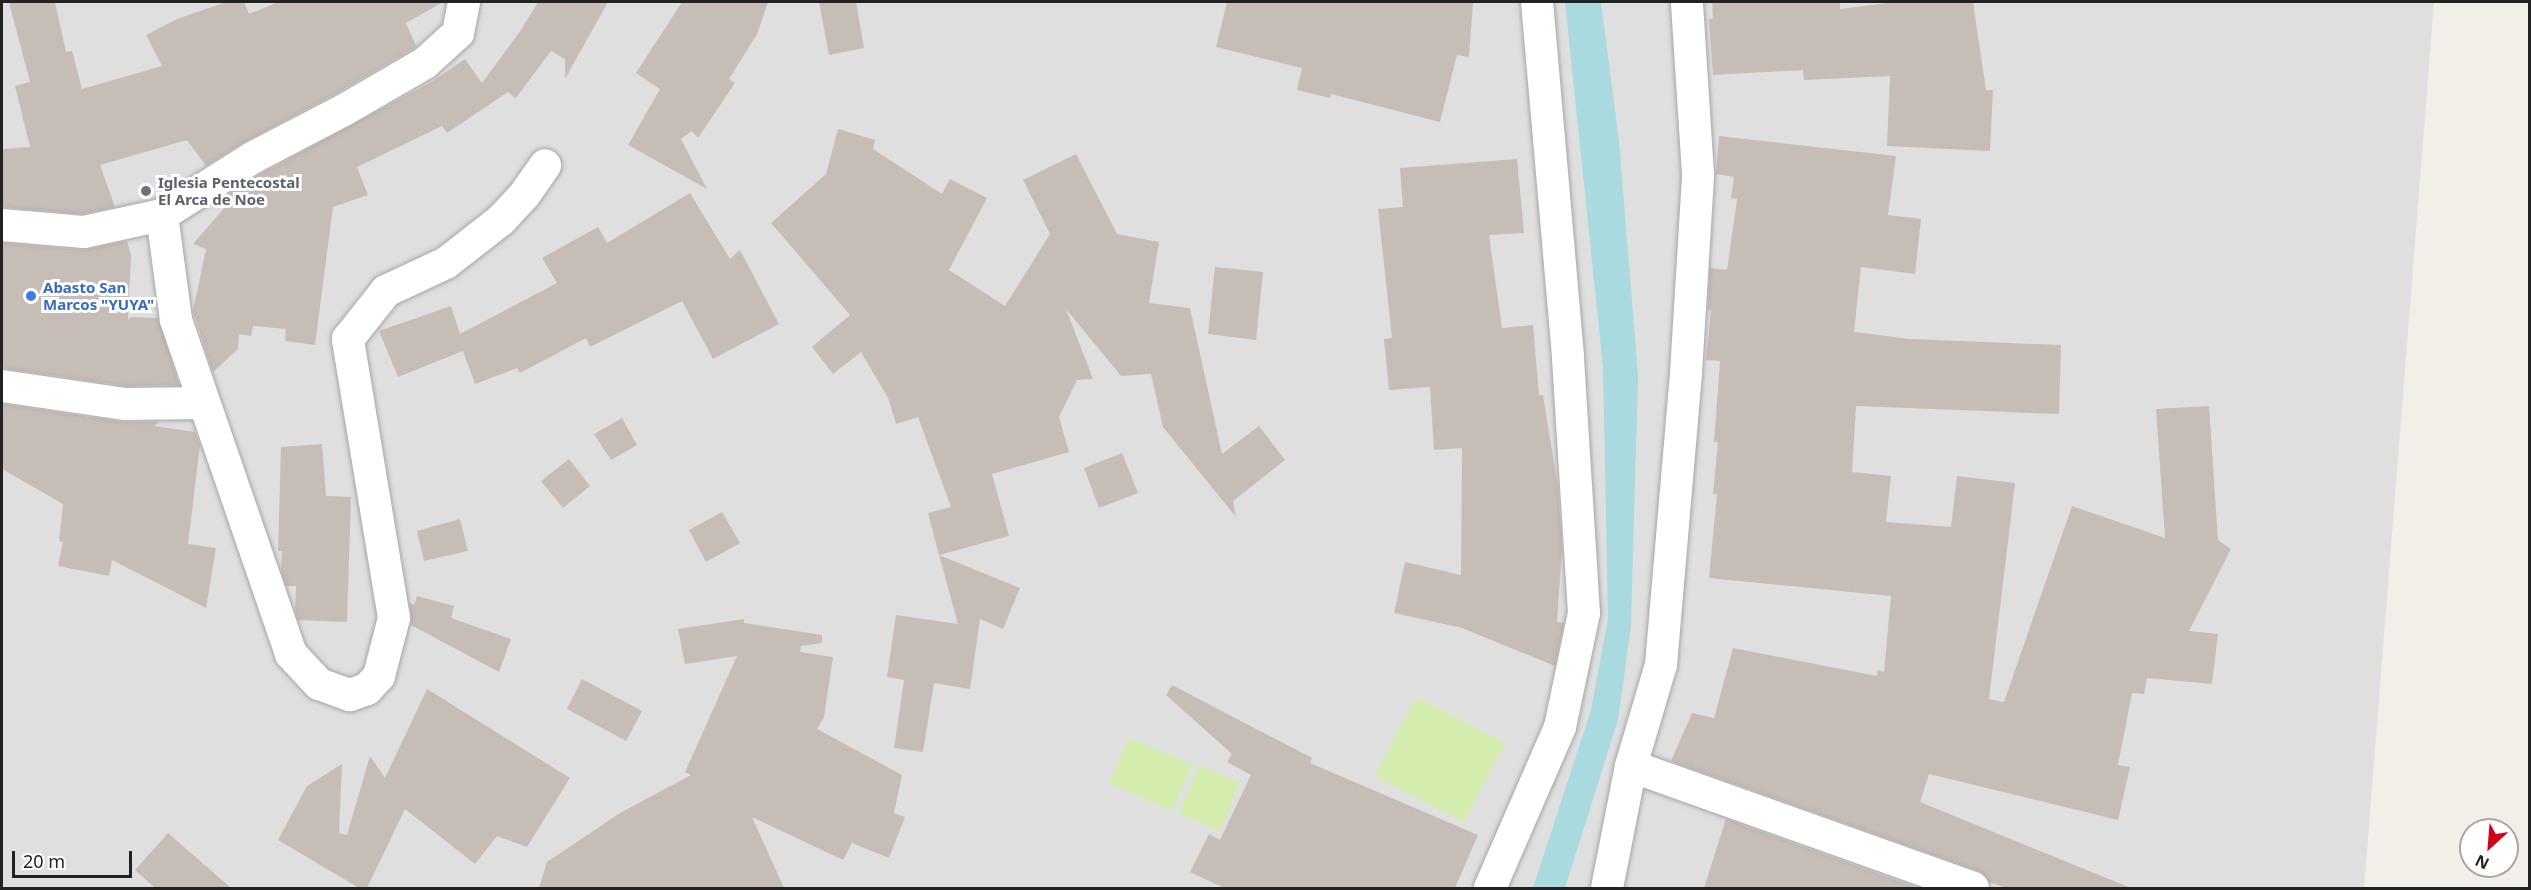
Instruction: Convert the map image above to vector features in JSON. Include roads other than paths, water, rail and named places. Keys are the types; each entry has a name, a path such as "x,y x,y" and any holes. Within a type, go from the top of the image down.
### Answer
{"street":[{"path":"2,225 84,232 162,216 252,158 344,110 425,63 458,33 464,2"},
{"path":"1490,888 1560,727 1584,613 1568,356 1537,2"},
{"path":"1607,888 1631,766 1661,665 1686,373 1698,174 1687,2"},
{"path":"162,216 176,320 203,404 241,503 291,654 319,684 350,695 367,689 379,676 393,618 348,339 386,291 446,263 501,220 525,194 545,165"},
{"path":"2,386 126,404 203,404"},
{"path":"1631,766 1973,888"}],"water":[{"path":"1565,2 1601,2 1619,141 1638,376 1631,626 1618,720 1565,888 1533,888 1591,710 1608,618 1603,367"}],"place":[{"name":"Iglesia Pentecostal El Arca de Noe","path":"146,191"},
{"name":"Abasto San Marcos \"YUYA\"","path":"31,296"}]}
